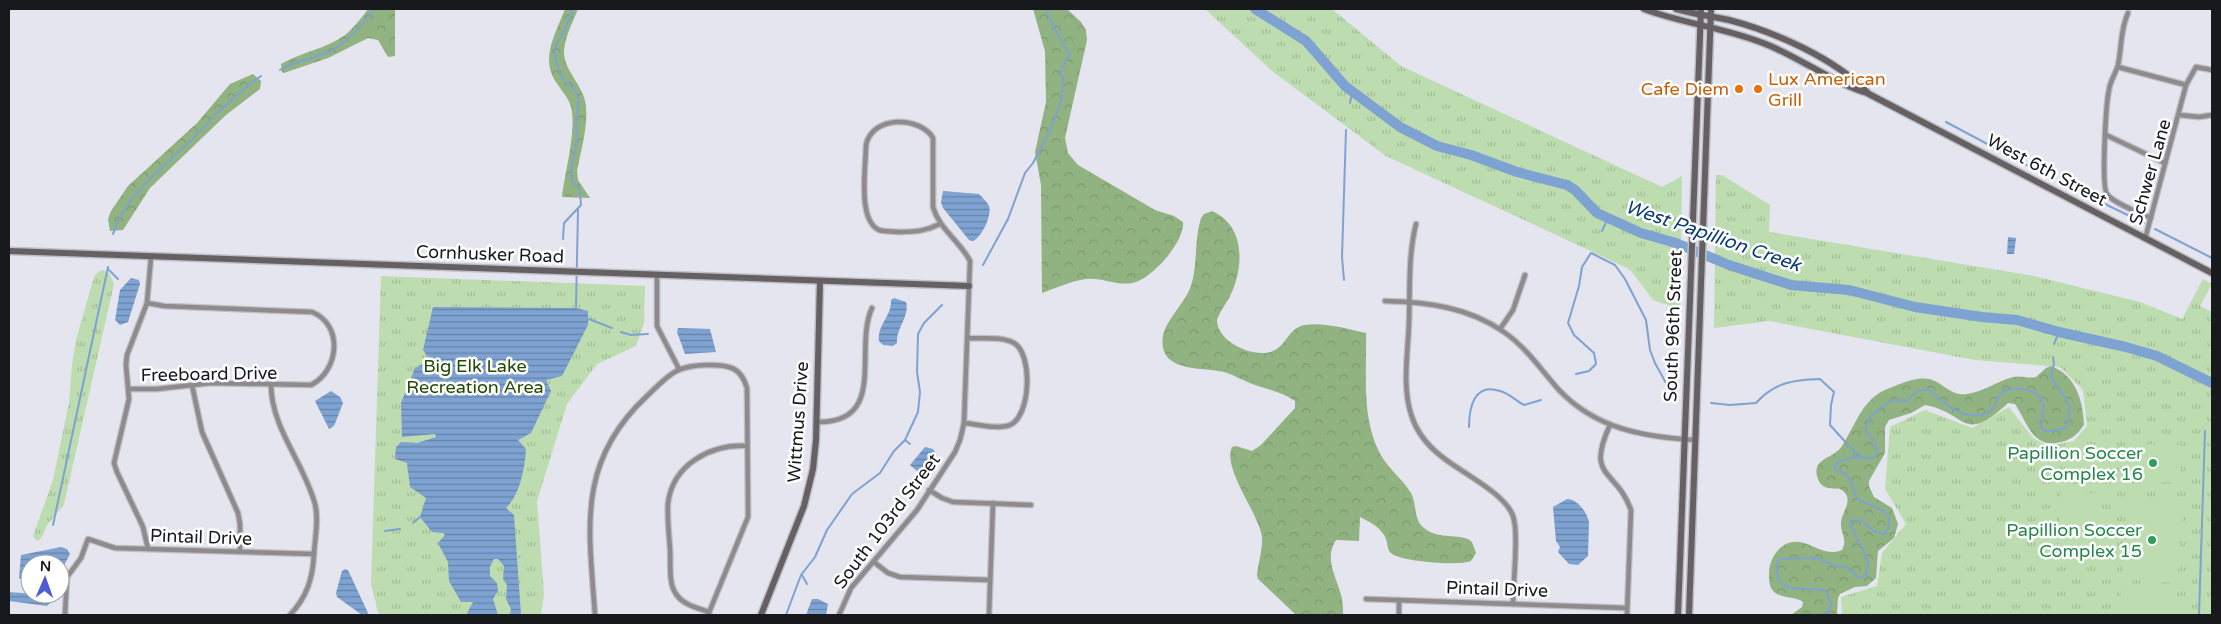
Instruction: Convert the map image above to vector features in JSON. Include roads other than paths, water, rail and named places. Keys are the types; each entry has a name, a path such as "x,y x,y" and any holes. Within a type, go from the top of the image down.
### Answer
{"main road":[{"name":"West 6th Street","path":"1644,9 1767,44 1844,84 1867,93 2212,273"},
{"name":"West 6th Street","path":"1676,9 1701,12 1745,25 1794,44 1857,82 1867,93"},
{"name":"South 96th Street","path":"1688,615 1711,9"},
{"name":"South 96th Street","path":"1678,615 1699,25 1701,12"},
{"name":"Cornhusker Road","path":"9,251 969,286"},
{"name":"Wittmus Drive","path":"760,615 810,488 816,422 820,281"}],"street":[{"path":"2128,12 2121,29 2118,67 2112,75 2108,91 2104,172 2107,194 2151,218"},
{"path":"2118,67 2186,86"},
{"path":"2178,115 2186,86 2196,67 2212,70"},
{"name":"Schwer Lane","path":"2145,239 2178,115 2199,117 2212,115"},
{"name":"South 103rd Street","path":"839,615 846,596 917,510 955,452 962,435 964,423 970,261 964,249 940,224 933,207 933,138 926,130 916,124 887,123 875,128 866,145 865,208 870,222 878,230 912,232 921,232 940,224"},
{"path":"2106,135 2165,162"},
{"path":"1416,224 1413,235 1407,388 1411,414 1420,435 1433,450 1502,500 1511,512 1515,527 1513,604"},
{"path":"148,549 143,527 114,463 129,399 127,355 147,303 151,256"},
{"path":"657,275 657,326 679,369"},
{"path":"1500,329 1513,310 1525,275"},
{"path":"1384,301 1448,307 1475,316 1500,329 1535,359 1560,390 1573,402 1610,425 1644,436 1695,440"},
{"name":"Freeboard Drive","path":"130,389 157,389 211,384 303,386 318,382 329,368 333,355 333,338 328,322 312,312 164,306 147,303"},
{"path":"816,422 838,421 852,412 860,403 864,382 866,320 872,308"},
{"path":"964,423 1002,427 1018,420 1024,408 1026,383 1025,356 1019,346 1012,341 1002,339 968,338"},
{"path":"594,615 590,517 592,490 599,465 609,442 624,419 657,386 679,369 692,365 730,366 744,378 747,388 748,516 709,614 680,599 673,588 668,513 671,491 679,476 696,458 718,448 747,446"},
{"path":"192,385 202,432 238,513 240,552"},
{"path":"271,386 273,409 316,506 313,570 309,588 300,604 290,615"},
{"path":"1610,425 1601,449 1601,461 1609,479 1626,498 1631,510 1627,615"},
{"path":"929,490 952,502 1031,505"},
{"path":"989,615 993,503"},
{"name":"Pintail Drive","path":"65,615 67,577 81,558 88,539 115,548 314,554"},
{"path":"874,562 888,573 900,577 990,580"},
{"name":"Pintail Drive","path":"1366,598 1627,608"},
{"path":"1399,615 1400,600"}],"water":[{"path":"943,191 979,194 988,204 990,210 986,225 980,235 973,241 969,240 943,208 941,202"},
{"path":"2008,237 2016,238 2014,254 2007,254"},
{"path":"131,278 139,280 140,284 128,322 120,325 115,320 120,290"},
{"path":"894,298 906,302 906,312 897,343 893,346 883,345 879,341 880,330 891,306 891,300"},
{"path":"433,307 576,308 588,311 588,325 562,376 546,380 551,391 531,433 518,440 526,449 524,464 515,496 506,508 514,515 521,615 510,615 511,609 506,599 507,585 503,579 504,566 498,559 494,559 490,567 490,576 497,583 498,591 493,599 498,615 469,615 467,613 473,602 461,602 449,581 448,562 438,543 445,535 432,532 420,517 426,498 410,487 407,463 395,459 396,447 401,442 417,443 436,437 435,434 402,437 401,403 415,368 430,360 423,350"},
{"path":"678,328 710,329 716,352 685,354 677,332"},
{"path":"331,391 340,397 343,403 334,426 329,429 315,401"},
{"path":"925,447 933,449 937,455 925,473 917,471 910,465"},
{"path":"1567,499 1574,501 1581,507 1589,522 1588,556 1578,565 1569,564 1558,552 1560,547 1556,541 1553,507"},
{"path":"61,547 67,549 70,554 26,554"},
{"path":"348,570 368,613 367,615 362,615 337,597 336,593 342,571"},
{"path":"9,592 20,593 20,602 9,601"},
{"path":"812,599 818,599 828,604 826,615 806,615"},
{"path":"32,604 49,604 47,606"}],"waterway":[{"path":"280,70 326,53 338,46 355,32 374,9"},
{"path":"563,239 564,223 581,205 580,191 572,180 571,172 577,140 576,122 579,100 576,92 562,77 556,62 555,53 556,45 562,36 573,9"},
{"path":"983,265 1008,219 1025,173 1033,163 1052,126 1062,98 1063,78 1060,72 1070,54 1062,43 1045,9"},
{"name":"West Papillion Creek","path":"1255,9 1306,41 1345,86 1400,127 1437,146 1471,155 1517,172 1567,185 1575,190 1597,213 1641,233 1676,243 1729,265 1791,285 1849,290 1915,307 2017,320 2059,332 2126,347 2157,356 2212,383"},
{"path":"113,234 126,207 146,183 215,115 242,90 261,76"},
{"path":"1350,103 1352,93"},
{"path":"1946,122 2038,171"},
{"path":"1344,280 1342,257 1346,130"},
{"path":"2066,185 2144,223"},
{"path":"576,308 578,210"},
{"path":"1602,231 1608,218"},
{"path":"2155,229 2212,258"},
{"path":"1576,374 1589,371 1596,364 1594,353 1574,335 1568,323 1579,286 1582,267 1591,253 1615,265 1625,279 1646,320 1650,350 1655,363 1666,383 1675,393"},
{"path":"53,525 108,267"},
{"path":"108,269 118,279"},
{"path":"786,615 801,575 815,557 827,530 852,494 880,473 894,451 905,440 918,412 920,392 917,372 918,334 924,323 942,305"},
{"path":"589,319 612,328"},
{"path":"621,332 631,335 648,334"},
{"path":"2054,344 2059,332"},
{"path":"1822,615 1828,612 1831,605 1826,591 1785,586 1780,582 1777,575 1777,563 1780,559 1816,558 1835,566 1847,567 1858,577 1866,576 1868,561 1850,524 1851,521 1861,520 1874,531 1885,534 1889,527 1889,518 1884,511 1857,499 1849,477 1836,470 1834,466 1848,459 1858,457 1870,459 1875,457 1876,446 1865,430 1870,417 1893,400 1907,401 1921,390 1930,390 1951,408 1960,412 1978,415 1986,413 1994,407 2001,393 2010,389 2021,389 2037,394 2040,397 2043,404 2041,421 2043,430 2051,431 2065,428 2069,405 2051,377 2054,364 2053,357"},
{"path":"1711,403 1730,405 1756,403 1777,386 1793,381 1820,379 1834,392 1830,425 1859,457"},
{"path":"1469,427 1472,405 1475,398 1484,390 1491,389 1503,392 1524,405 1541,400"},
{"path":"2199,615 2205,431"},
{"path":"905,440 910,444"},
{"path":"413,523 420,517"},
{"path":"385,531 400,529"},
{"path":"802,575 807,584"}],"place":[{"name":"Cafe Diem","path":"1739,89"},
{"name":"Lux American Grill","path":"1758,89"},
{"name":"Papillion Soccer Complex 16","path":"2153,463"},
{"name":"Papillion Soccer Complex 15","path":"2152,540"}],"park label":[{"name":"Big Elk Lake Recreation Area","path":"475,376"}]}
